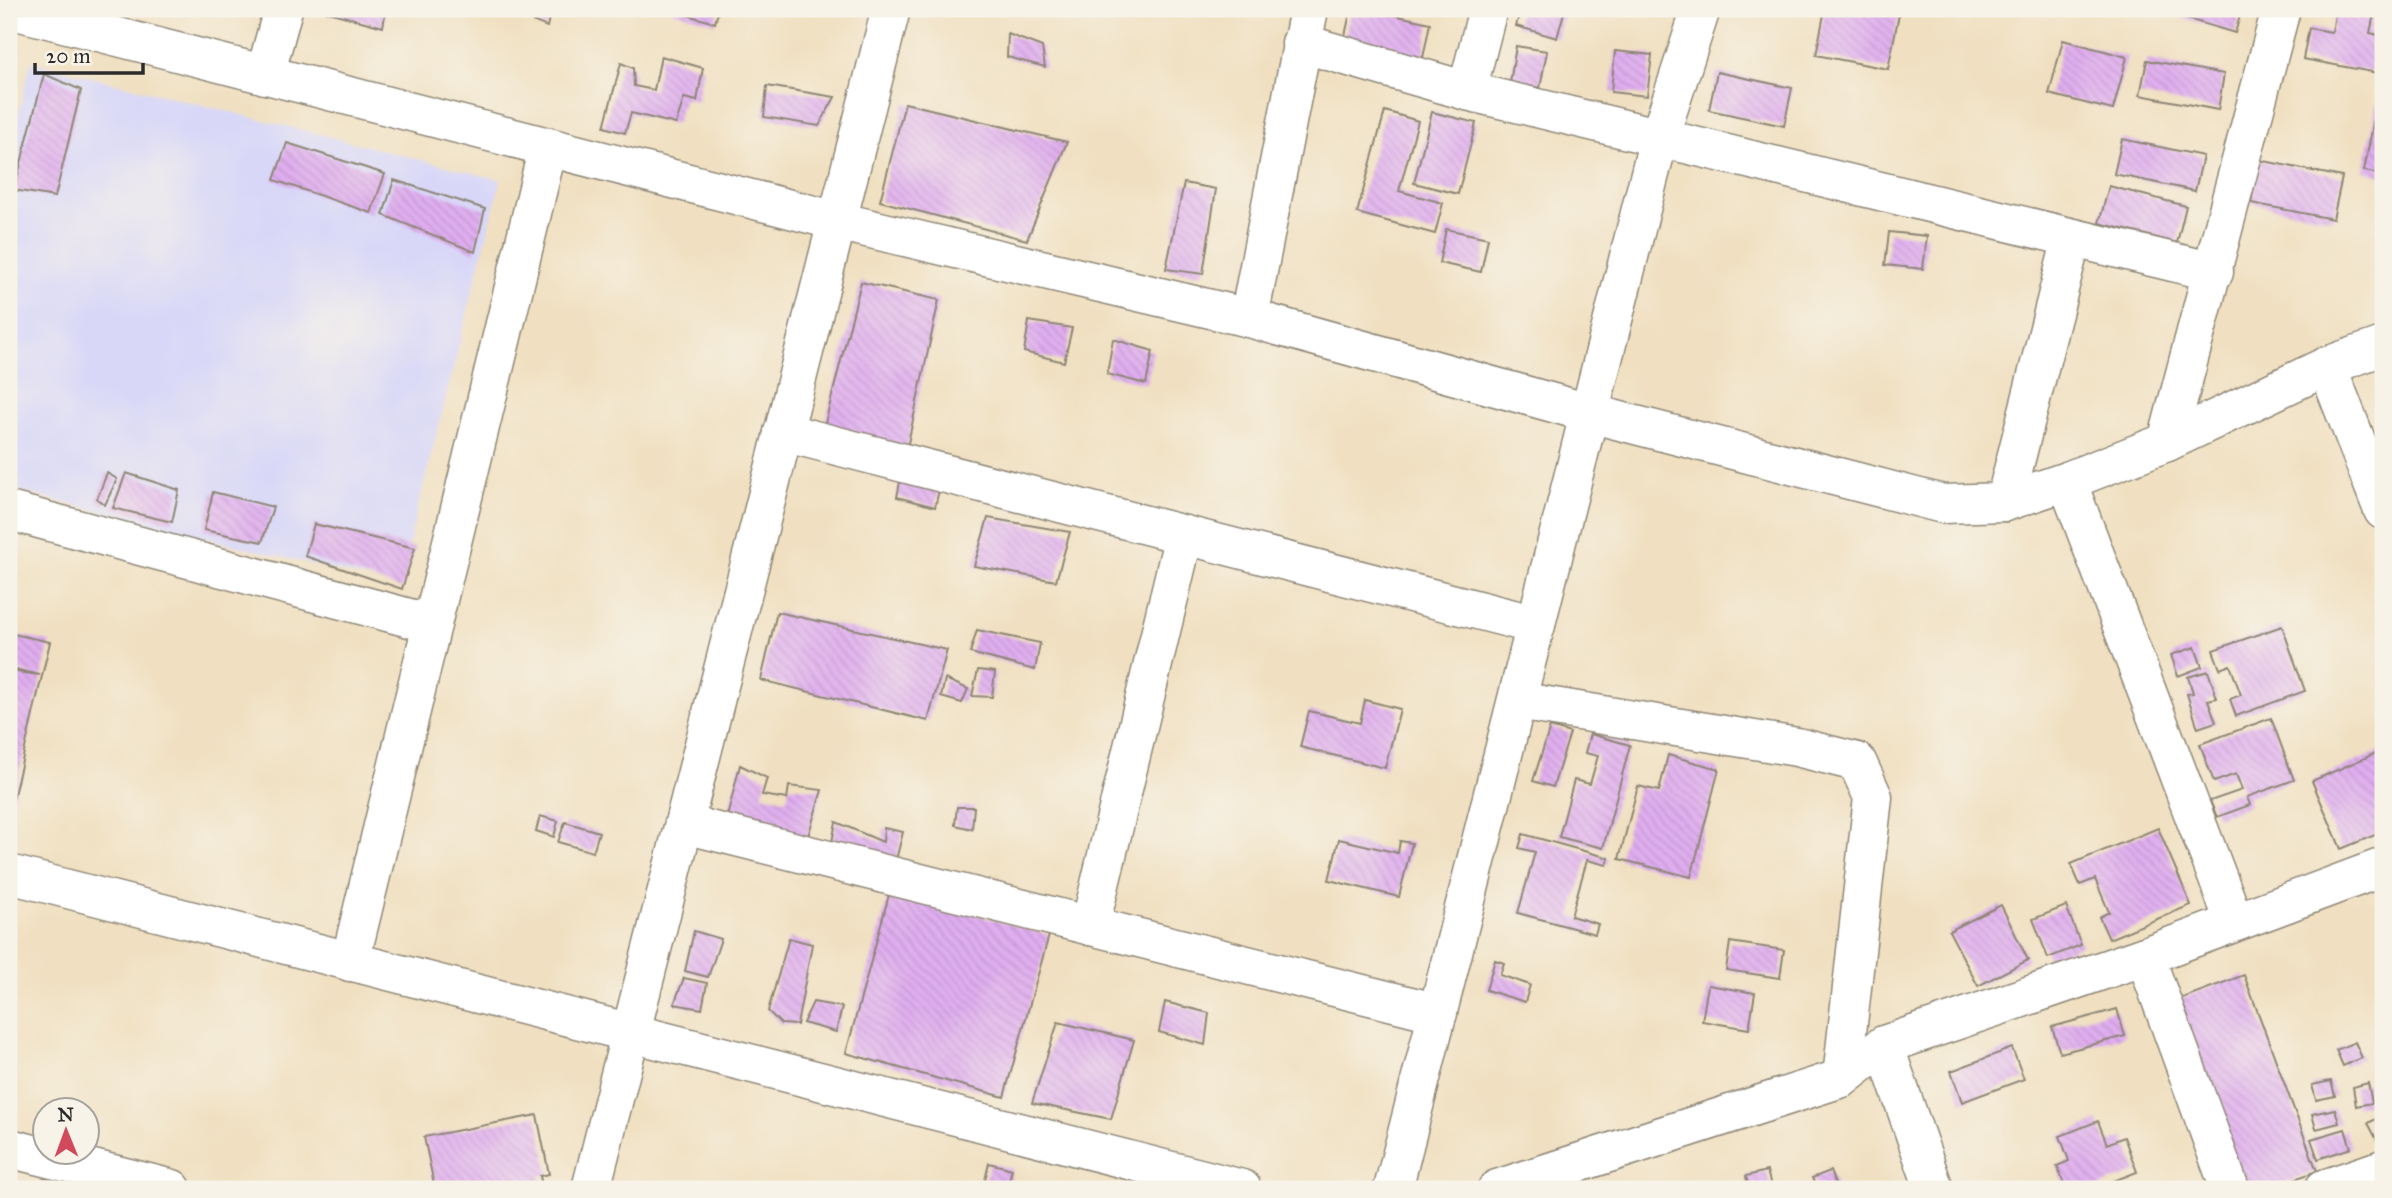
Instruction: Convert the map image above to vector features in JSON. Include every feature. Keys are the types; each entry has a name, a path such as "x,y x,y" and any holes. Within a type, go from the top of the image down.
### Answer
{"street":[{"path":"9,9 837,221 1249,318 1589,413 1943,503 2005,502 2067,481 2168,442 2327,366 2383,346"},
{"path":"265,75 283,9"},
{"path":"1467,91 1488,9"},
{"path":"1393,1189 1659,138 1701,9"},
{"path":"2168,442 2281,9"},
{"path":"591,1189 837,221 887,10"},
{"path":"1249,318 1305,26 1467,91 2214,272"},
{"path":"350,962 548,147"},
{"path":"2005,502 2072,238"},
{"path":"2327,366 2383,510"},
{"path":"783,432 1536,625"},
{"path":"2067,481 2234,921"},
{"path":"9,510 432,624"},
{"path":"1090,926 1185,535"},
{"path":"1517,701 1797,747 1857,762 1873,797 1842,1077"},
{"path":"685,824 1438,1013"},
{"path":"1497,1189 1842,1077 1884,1045 2145,956 2383,867"},
{"path":"9,874 1242,1189"},
{"path":"2145,956 2220,1187"},
{"path":"1884,1045 1934,1189"},
{"path":"9,1148 172,1189"},
{"path":"2324,1189 2383,1169"}],"shaded area":[{"path":"31,62 501,180 398,586 9,489 9,151"}],"building":[{"path":"321,9 386,9 383,27"},
{"path":"519,9 551,9 547,27 517,15"},
{"path":"719,9 715,23 673,11"},
{"path":"1075,9 1100,9 1099,19 1072,16"},
{"path":"1351,9 1367,9 1430,23 1423,58 1344,40"},
{"path":"1521,9 1565,9 1557,38 1516,26"},
{"path":"1825,9 1900,9 1888,69 1816,55"},
{"path":"2154,9 2242,9 2235,33"},
{"path":"2336,9 2375,9 2370,33 2383,36 2383,74 2303,59 2309,28 2332,32"},
{"path":"1008,34 1042,47 1045,67 1007,57"},
{"path":"2063,40 2127,57 2113,110 2049,94"},
{"path":"1516,46 1547,51 1540,88 1510,83"},
{"path":"1615,51 1652,55 1647,96 1611,92"},
{"path":"661,56 703,68 697,101 684,98 676,124 631,113 625,133 604,127 621,63 633,68 634,86 654,90"},
{"path":"2147,60 2224,74 2218,110 2140,95"},
{"path":"1717,72 1792,88 1784,126 1709,110"},
{"path":"44,74 81,90 55,197 14,190"},
{"path":"767,86 835,97 819,126 764,117"},
{"path":"905,103 1067,142 1027,240 880,201"},
{"path":"2377,103 2383,104 2383,175 2364,171"},
{"path":"1385,111 1418,121 1399,191 1443,203 1435,234 1357,213"},
{"path":"1432,112 1476,123 1458,194 1414,183"},
{"path":"2122,139 2203,156 2195,191 2114,174"},
{"path":"287,143 385,174 371,213 274,180"},
{"path":"2259,160 2342,177 2333,219 2251,203"},
{"path":"394,180 485,209 475,252 383,215"},
{"path":"1184,183 1216,189 1203,274 1166,269"},
{"path":"2109,186 2186,206 2177,243 2099,223"},
{"path":"1446,229 1488,238 1481,272 1439,263"},
{"path":"1889,232 1927,236 1923,269 1885,265"},
{"path":"861,282 939,300 905,457 822,435"},
{"path":"1029,321 1072,328 1064,362 1024,352"},
{"path":"1113,339 1153,351 1146,384 1107,374"},
{"path":"107,473 117,479 105,505 97,499"},
{"path":"126,473 179,490 172,522 113,508"},
{"path":"901,477 939,490 935,507 897,497"},
{"path":"213,492 273,507 262,542 204,530"},
{"path":"988,518 1070,532 1056,581 974,566"},
{"path":"314,524 415,548 402,589 305,556"},
{"path":"777,612 947,650 928,721 761,680"},
{"path":"2282,626 2305,691 2236,716 2230,699 2241,695 2230,665 2220,669 2213,650"},
{"path":"977,630 1040,643 1035,670 970,653"},
{"path":"9,633 50,642 10,812 9,671 40,675 9,668"},
{"path":"2195,647 2202,667 2178,676 2171,655"},
{"path":"978,670 995,672 992,697 972,696"},
{"path":"2208,671 2217,698 2208,700 2216,722 2198,728 2187,694 2193,693 2188,677"},
{"path":"945,679 968,689 962,703 941,697"},
{"path":"1365,700 1400,709 1385,768 1300,747 1309,711 1360,723"},
{"path":"2271,718 2294,780 2247,797 2250,805 2217,817 2210,801 2242,790 2236,774 2214,782 2200,744"},
{"path":"1550,727 1570,733 1553,787 1533,781"},
{"path":"1590,734 1630,745 1603,848 1559,837 1574,780 1590,784 1598,756 1585,753"},
{"path":"2383,750 2383,820 2376,824 2380,833 2341,849 2312,781"},
{"path":"1668,755 1719,769 1691,877 1619,859 1638,786 1659,791"},
{"path":"740,765 767,778 762,795 787,799 789,786 822,790 805,846 726,821"},
{"path":"957,807 974,807 972,829 955,825"},
{"path":"540,816 558,821 554,837 536,831"},
{"path":"565,822 599,832 593,852 558,842"},
{"path":"836,822 883,842 884,828 903,832 894,868 830,852"},
{"path":"2158,828 2191,905 2109,939 2099,917 2109,912 2095,879 2080,885 2071,864"},
{"path":"1523,834 1609,858 1607,865 1587,860 1571,916 1598,924 1595,934 1518,913 1535,852 1519,848"},
{"path":"1339,839 1398,853 1400,841 1412,843 1399,897 1329,880"},
{"path":"890,891 1049,935 1004,1097 846,1053"},
{"path":"2001,905 2028,960 1978,986 1949,931"},
{"path":"2066,906 2081,945 2048,958 2033,919"},
{"path":"694,931 721,939 708,977 685,971"},
{"path":"789,938 812,944 797,1025 781,1024 768,1011"},
{"path":"1730,942 1784,950 1780,978 1726,970"},
{"path":"1495,960 1504,963 1500,975 1530,985 1525,1002 1486,990"},
{"path":"2244,975 2317,1171 2267,1189 2244,1189 2174,1001"},
{"path":"684,978 707,983 702,1009 674,1004"},
{"path":"1708,985 1755,993 1749,1029 1702,1021"},
{"path":"813,1002 842,1007 836,1032 803,1023"},
{"path":"1165,1002 1209,1013 1205,1045 1159,1032"},
{"path":"2117,1009 2125,1036 2060,1053 2052,1027"},
{"path":"1058,1022 1134,1040 1111,1119 1032,1103"},
{"path":"2355,1042 2362,1058 2343,1066 2336,1050"},
{"path":"2012,1048 2024,1079 1962,1102 1951,1071"},
{"path":"2331,1081 2335,1096 2316,1100 2312,1085"},
{"path":"2368,1083 2372,1103 2356,1106 2353,1087"},
{"path":"2335,1109 2339,1123 2316,1129 2312,1114"},
{"path":"537,1115 549,1174 540,1176 542,1186 526,1189 449,1189 449,1186 435,1189 424,1137"},
{"path":"2378,1118 2383,1128 2383,1139 2378,1142 2368,1123"},
{"path":"2098,1121 2107,1144 2124,1137 2137,1172 2093,1189 2066,1189 2057,1166 2069,1161 2060,1136"},
{"path":"2345,1129 2351,1148 2318,1159 2311,1139"},
{"path":"989,1163 1012,1169 1007,1189 983,1189"},
{"path":"1767,1171 1772,1189 1749,1189 1746,1176"},
{"path":"1830,1171 1837,1189 1817,1189 1812,1178"}]}
